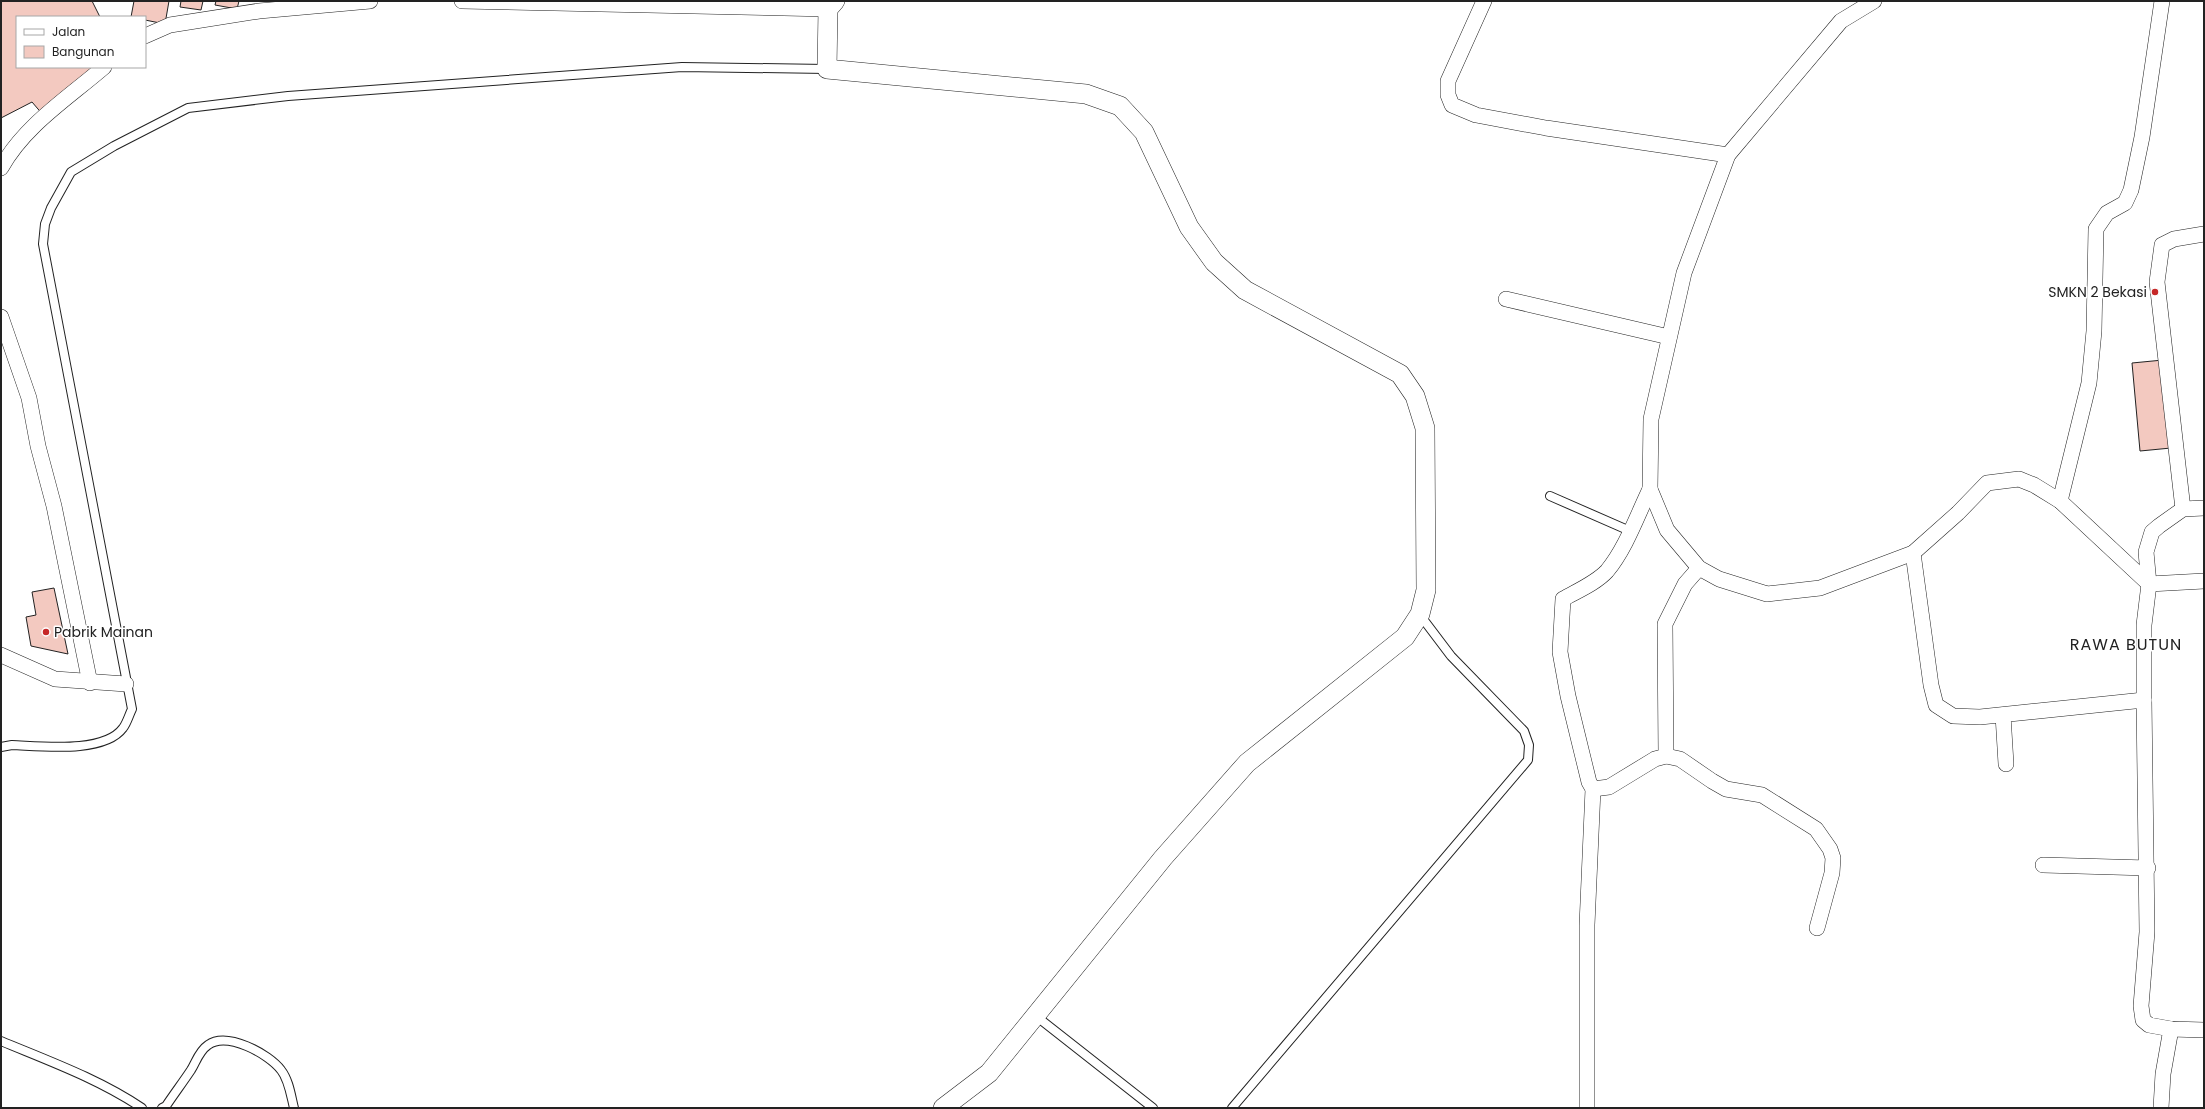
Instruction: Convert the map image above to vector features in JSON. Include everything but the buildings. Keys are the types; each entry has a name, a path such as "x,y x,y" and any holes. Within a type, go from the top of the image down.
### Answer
{"street":[{"path":"146,36 170,25 259,11 370,1"},
{"path":"462,1 730,8 794,4 832,5 827,68 1086,94 1120,106 1144,132 1189,228 1214,262 1245,290 1400,374 1415,396 1425,428 1426,590 1420,614 1405,637 1247,763 1163,858 989,1073 943,1108"},
{"path":"1484,1 1448,81 1448,95 1452,105 1476,115 1546,128 1728,155"},
{"path":"1874,1 1841,21 1728,155 1684,273 1651,419 1650,489 1667,530 1699,568 1719,580 1767,594 1820,588 1913,553 1958,513 1987,483 2019,479 2034,485 2060,500 2149,584 2204,581"},
{"path":"2060,500 2089,383 2094,330 2096,229 2107,213 2124,203 2131,190 2142,137 2162,1"},
{"path":"1,168 8,154 34,126 103,68"},
{"path":"2183,509 2157,282 2158,264 2162,245 2174,239 2204,234"},
{"path":"1506,299 1669,338"},
{"path":"1,317 29,398 38,446 54,506 90,683"},
{"path":"1587,1108 1587,925 1593,789 1589,782 1571,710 1560,652 1563,599 1589,585 1606,571 1623,546 1650,489"},
{"path":"2204,508 2183,509 2152,532 2146,552 2149,584 2144,625 2148,932 2141,1006 2143,1020 2149,1025 2171,1029 2204,1030"},
{"path":"1913,553 1931,685 1936,706 1953,716 1980,717 2144,700"},
{"path":"1666,756 1665,624 1685,584 1699,568"},
{"path":"1,655 56,679 90,683 126,684"},
{"path":"2003,715 2006,764"},
{"path":"1593,789 1609,787 1655,759 1666,756 1680,758 1726,789 1762,796 1816,829 1830,849 1833,858 1832,873 1817,928"},
{"path":"2043,865 2148,868"},
{"path":"2161,1108 2163,1074 2171,1029"}],"lane":[{"path":"1,747 12,745 81,746 104,742 123,729 132,709 43,244 45,224 51,208 71,172 114,146 188,108 288,96 682,67 827,68"},
{"path":"1550,496 1630,531"},
{"path":"1232,1108 1528,760 1529,745 1524,731 1451,656 1420,614"},
{"path":"1036,1016 1153,1108"},
{"path":"1,1041 104,1086 124,1096 142,1108"},
{"path":"162,1108 166,1106 198,1056 208,1044 225,1041 239,1043 262,1054 282,1070 294,1108"}],"place":[{"name":"SMKN 2 Bekasi","path":"2155,292"},
{"name":"Pabrik Mainan","path":"46,632"}],"district":[{"name":"RAWA BUTUN","path":"2126,644"}]}
